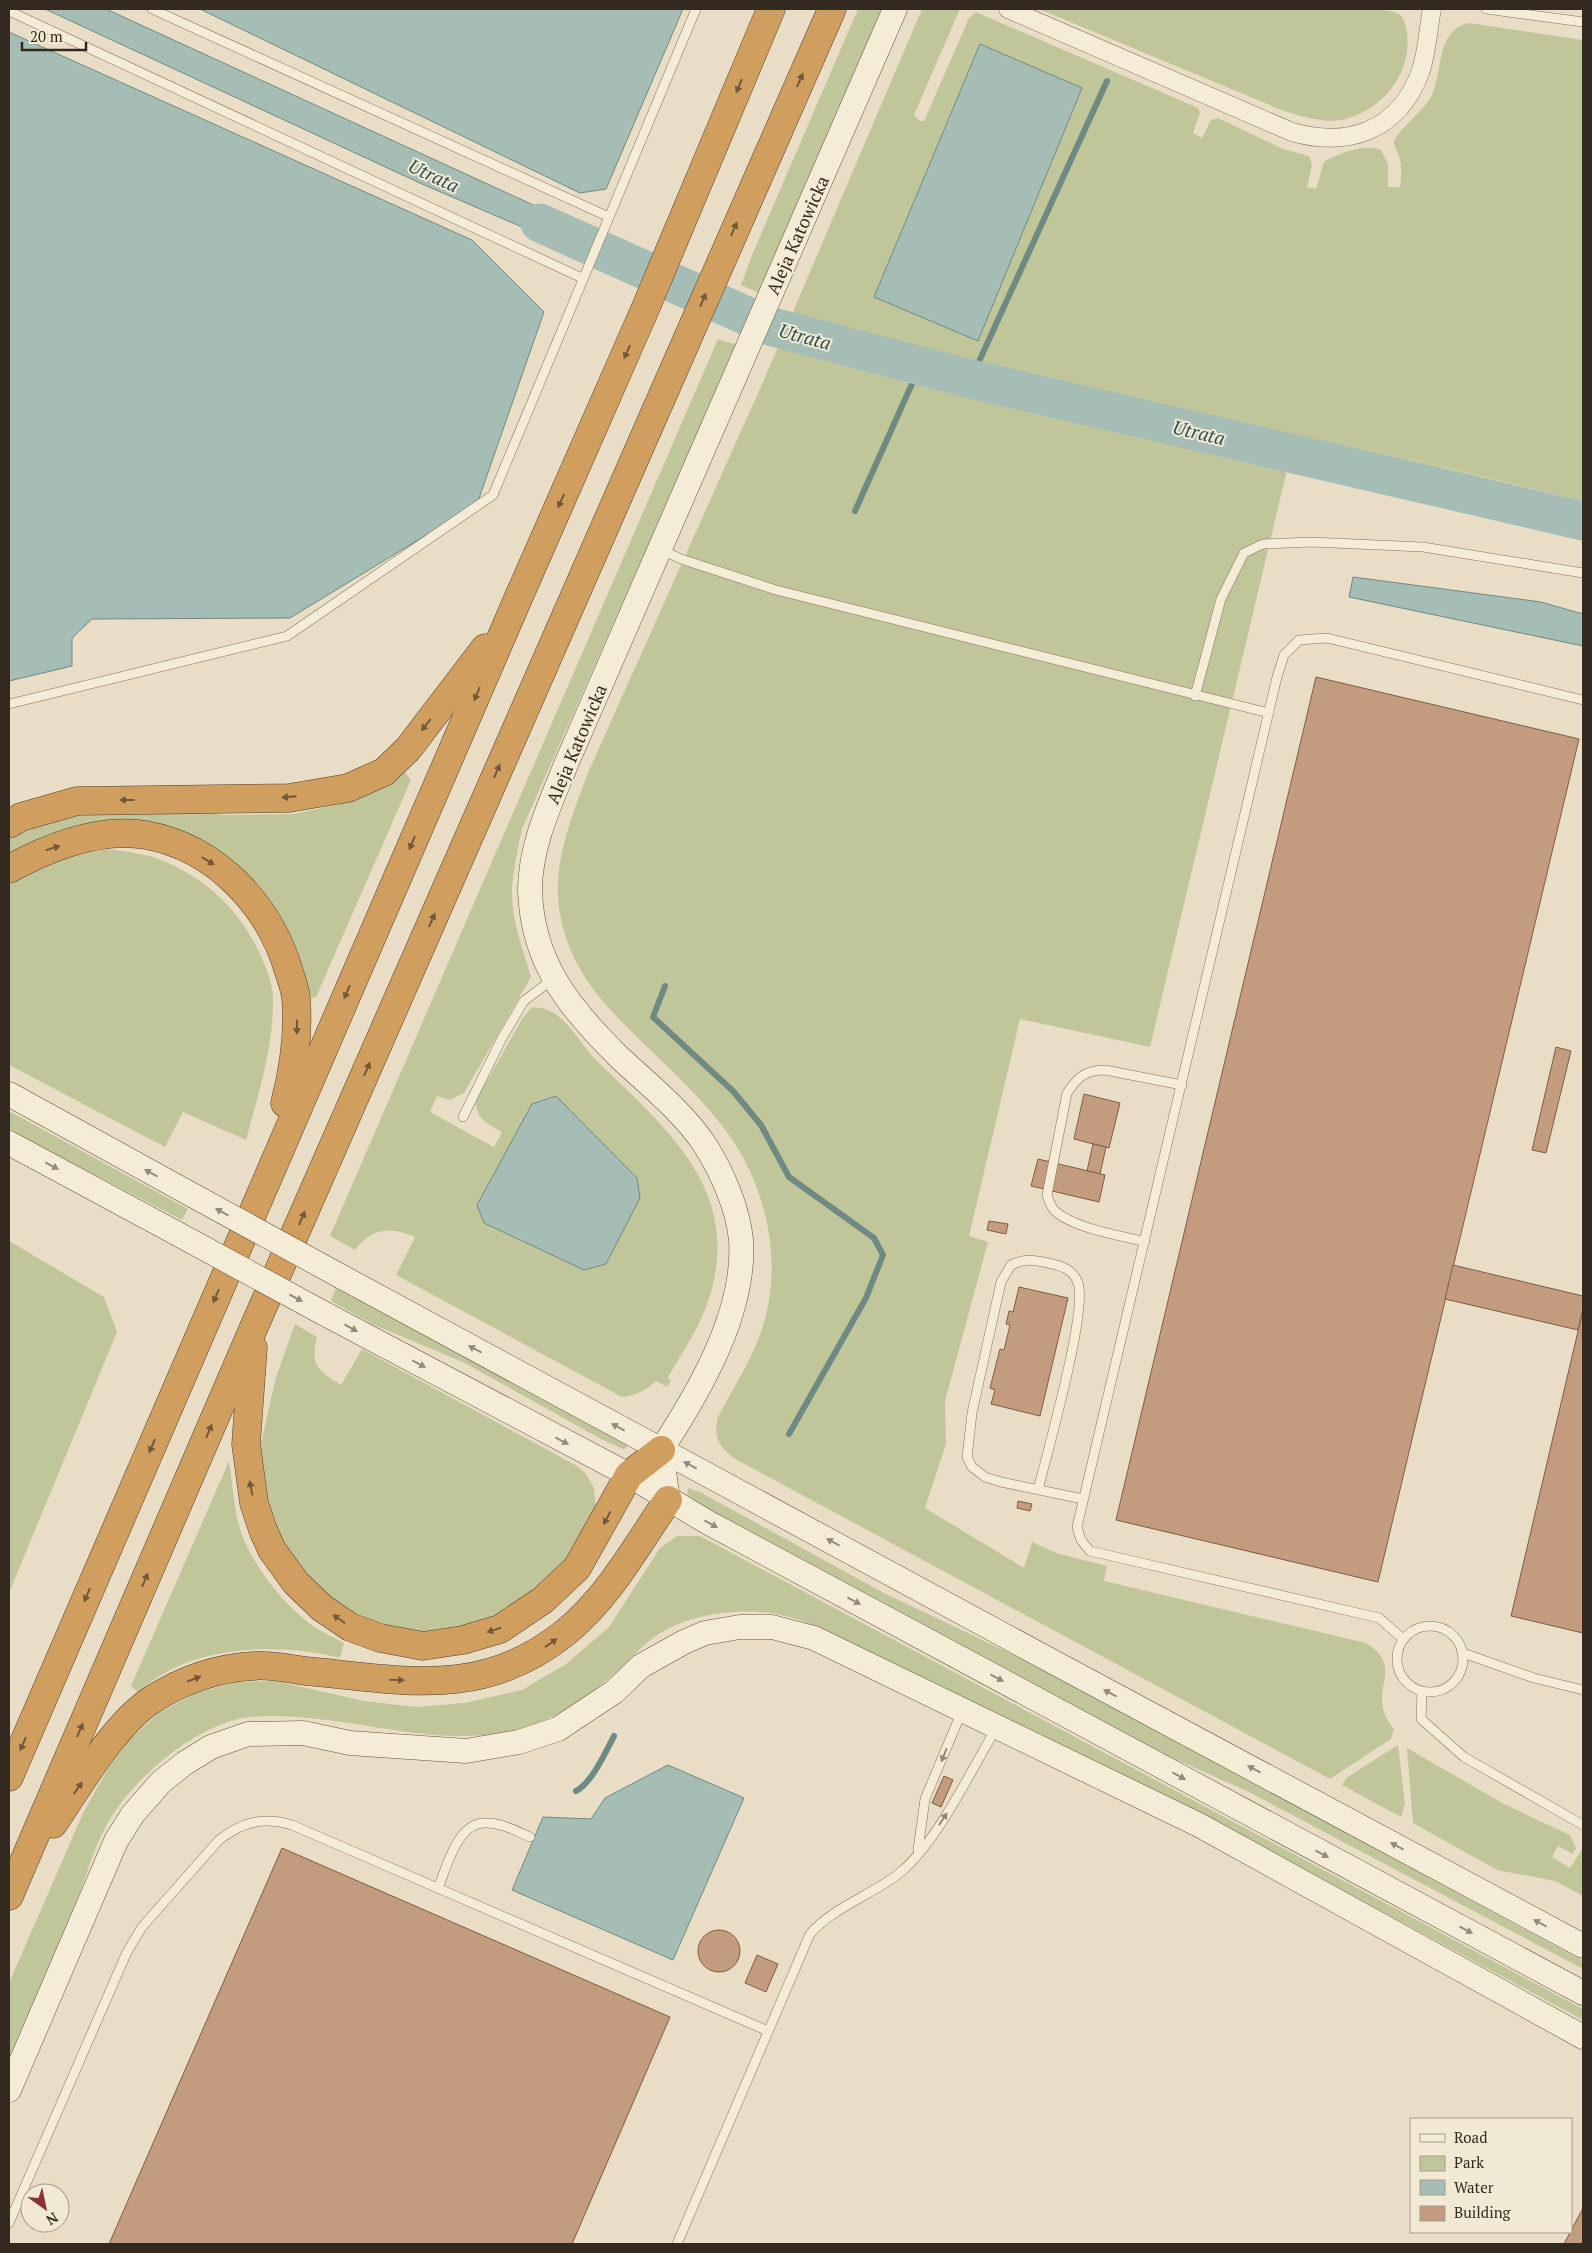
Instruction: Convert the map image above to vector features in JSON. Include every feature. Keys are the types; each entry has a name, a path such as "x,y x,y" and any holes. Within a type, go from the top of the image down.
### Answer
{"highway":[{"path":"9,1777 263,1187 669,254 771,9"},
{"path":"9,1896 254,1327 714,273 832,9"},
{"path":"9,824 21,817 77,801 289,798 348,788 384,772 408,749 471,667 517,601"},
{"path":"9,869 38,853 82,839 114,835 146,835 180,845 207,860 237,882 254,900 283,950 296,996 297,1024 295,1063 263,1187"},
{"path":"254,1327 246,1444 254,1502 272,1550 296,1583 322,1608 350,1627 380,1638 423,1646 463,1640 500,1629 543,1600 577,1568 629,1475 660,1450"},
{"path":"20,1871 126,1722 151,1700 197,1677 254,1665 390,1680 451,1682 481,1676 510,1666 545,1647 586,1613 606,1591 668,1500"}],"street":[{"name":"Aleja Katowicka","path":"660,1450 696,1392 728,1324 739,1271 741,1240 736,1216 714,1161 694,1131 589,1026 553,979 540,950 533,920 530,889 534,857 541,829 567,762 896,9"},
{"path":"1008,9 1292,132 1314,138 1336,139 1358,135 1374,128 1389,119 1403,105 1414,89 1421,71 1432,9"},
{"path":"9,1094 660,1450 1583,1946"},
{"path":"9,1143 325,1314 629,1475 668,1500 1583,1994"},
{"path":"660,1450 668,1500"},
{"path":"9,2090 116,1841 133,1814 161,1782 185,1763 211,1747 248,1734 303,1732 350,1742 411,1749 466,1752 519,1742 558,1729 614,1692 641,1666 684,1642 705,1633 740,1627 772,1627 814,1638 1199,1825 1583,2037"}],"lane":[{"path":"152,9 609,217"},
{"path":"9,704 287,636 493,495 582,278 593,256 696,9"},
{"path":"1486,9 1583,22"},
{"path":"9,11 582,278"},
{"path":"1195,696 1221,599 1244,553 1263,544 1311,542 1423,547 1583,573"},
{"path":"660,549 681,559 776,590 1269,713"},
{"path":"1403,1639 1379,1618 1090,1551 1081,1540 1077,1526 1284,655 1299,640 1327,638 1583,700"},
{"path":"463,1117 502,1038 524,1001 553,979"},
{"path":"1145,1242 1079,1223 1055,1212 1051,1205 1047,1195 1067,1094 1076,1079 1094,1070 1105,1070 1182,1085"},
{"path":"1038,1490 1074,1342 1081,1301 1079,1285 1071,1271 1064,1267 1030,1259 1020,1260 1011,1265 1001,1282 972,1413 966,1451 972,1467 980,1474 1001,1482 1038,1490 1083,1499"},
{"path":"1432,1625 1451,1633 1458,1641 1463,1653 1463,1664 1453,1683 1444,1690 1422,1692 1404,1680 1398,1671 1397,1654 1403,1639 1411,1631 1421,1627 1432,1625"},
{"path":"1463,1653 1534,1678 1583,1690"},
{"path":"1422,1692 1421,1719 1464,1758 1583,1825"},
{"path":"918,1853 926,1799 962,1710"},
{"path":"677,2244 810,1934 819,1923 875,1891 900,1872 918,1853 945,1818 997,1727"},
{"path":"9,2223 127,1952 142,1927 219,1840 246,1823 277,1820 768,2031"},
{"path":"438,1888 464,1832 476,1824 487,1822 501,1825 530,1837"}],"green space":[{"path":"858,9 885,9 759,293 741,285 752,255"},
{"path":"922,9 960,9 914,115 920,121 924,121 969,18 976,12 1198,108 1200,113 1193,133 1202,138 1211,120 1218,118 1283,149 1309,156 1312,165 1307,187 1316,189 1324,162 1344,153 1367,148 1381,150 1388,164 1388,187 1400,187 1401,163 1394,142 1399,133 1431,97 1445,43 1458,27 1469,23 1583,40 1583,501 1356,446 1583,502 1583,540 1287,470 1150,1047 1020,1019 969,1236 988,1242 945,1401 946,1444 925,1508 1024,1568 1032,1542 1056,1553 1107,1566 1104,1581 1366,1643 1378,1653 1384,1662 1382,1703 1385,1716 1394,1729 1391,1739 1330,1779 737,1460 726,1451 717,1437 718,1417 754,1350 766,1314 771,1288 772,1261 769,1234 755,1182 729,1135 710,1110 614,1014 590,985 572,952 560,914 558,879 560,861 569,826 587,775 763,382"},
{"path":"1039,9 1382,10 1397,13 1402,17 1407,33 1407,47 1405,61 1400,74 1384,97 1362,113 1333,121 1308,118 1284,111"},
{"path":"718,339 737,345 522,829 513,874 512,901 518,934 531,977 464,1093 450,1100 437,1096 430,1112 494,1147 502,1132 483,1120 476,1107 476,1100 522,1019 531,1008 541,1008 551,1011 567,1024 595,1059 646,1108 689,1160 705,1189 715,1220 717,1254 708,1303 687,1346 668,1377 671,1381 667,1387 656,1381 641,1392 622,1397 396,1275 415,1237 398,1231 382,1231 368,1237 355,1250 330,1236"},
{"path":"404,771 411,780 316,997 311,998 305,994 243,874 73,829 31,842 9,852 9,840 28,830 72,814 174,810 224,815 293,814 350,802"},
{"path":"107,849 138,853 156,858 173,865 203,883 241,921 259,952 271,983 272,1020 268,1055 246,1140 183,1112 165,1147 9,1065 9,885 43,864 68,856"},
{"path":"9,1111 188,1209 182,1220 9,1130"},
{"path":"9,1241 104,1297 117,1332 9,1593"},
{"path":"336,1288 626,1444 627,1448 623,1449 599,1438 465,1363 372,1324 331,1301"},
{"path":"295,1324 317,1337 315,1361 321,1371 341,1385 362,1349 577,1466 586,1474 594,1488 596,1511 575,1551 523,1607 446,1634 413,1633 374,1627 330,1606 284,1550 266,1508 257,1461 276,1377"},
{"path":"229,1461 238,1521 244,1540 256,1564 281,1597 300,1616 322,1632 344,1643 340,1658 319,1653 273,1649 226,1653 182,1664 160,1676 138,1692 131,1686"},
{"path":"688,1488 700,1492 884,1593 1039,1667 1583,1961 1583,1969 1249,1792 1166,1755 700,1504 687,1494"},
{"path":"677,1536 700,1536 1583,2009 1583,2020 1222,1825 820,1628 794,1618 769,1613 735,1612 699,1617 667,1629 649,1641 613,1675 573,1705 540,1722 516,1730 467,1736 442,1736 319,1719 267,1716 243,1718 224,1723 204,1732 164,1759 146,1775 116,1809 97,1846 73,1910 9,2060 9,1983 84,1811 109,1767 129,1740 159,1713 198,1692 238,1682 276,1681 364,1701 417,1707 464,1703 522,1690 566,1664 609,1627 660,1548"},
{"path":"1398,1745 1405,1804 1401,1817 1342,1785 1346,1778"},
{"path":"1407,1748 1504,1804 1570,1835 1576,1848 1573,1854 1558,1846 1552,1857 1570,1868 1581,1851 1583,1852 1583,1896 1555,1881 1497,1870 1413,1823"}],"water":[{"path":"45,9 106,9 542,209 592,236 585,251 529,230 422,184"},
{"path":"200,9 683,9 606,189 580,193"},
{"path":"9,32 472,240 544,312 477,504 290,618 92,619 72,638 72,666 9,681"},
{"path":"980,44 1082,88 978,341 874,297"},
{"path":"1353,577 1541,602 1583,614 1583,646 1349,597"},
{"path":"556,1096 637,1178 640,1198 606,1264 584,1270 484,1223 477,1205 532,1104"},
{"path":"668,1765 744,1798 673,1960 512,1890 543,1817 591,1819 605,1798"}],"building":[{"path":"1316,677 1579,739 1378,1582 1116,1520"},
{"path":"1556,1047 1571,1051 1546,1153 1532,1150"},
{"path":"1084,1094 1120,1103 1109,1148 1074,1139"},
{"path":"1093,1144 1106,1147 1100,1174 1087,1171"},
{"path":"1038,1159 1105,1175 1099,1202 1031,1186"},
{"path":"989,1221 1008,1224 1006,1234 987,1230"},
{"path":"1453,1265 1583,1296 1583,1310 1578,1330 1445,1299"},
{"path":"1019,1287 1068,1298 1040,1416 991,1404 995,1390 990,1388 1000,1349 1004,1350 1010,1325 1006,1324 1009,1311 1013,1312"},
{"path":"1583,1310 1583,1633 1511,1616"},
{"path":"1018,1501 1032,1504 1030,1511 1017,1508"},
{"path":"944,1776 953,1780 941,1807 932,1803"},
{"path":"282,1848 670,2017 572,2244 109,2244"},
{"path":"715,1930 723,1930 734,1936 740,1951 734,1966 723,1972 715,1972 704,1966 698,1955 698,1947 704,1936"},
{"path":"757,1955 778,1964 766,1992 745,1983"},
{"path":"1583,2208 1583,2244 1564,2244 1570,2233 1572,2233 1572,2229"}],"waterway":[{"path":"971,379 1107,81"},
{"name":"Utrata","path":"540,223 769,326 971,379 1583,521"},
{"path":"855,511 920,366"},
{"path":"665,986 653,1017 733,1091 761,1125 789,1177 874,1238 883,1255 866,1298 789,1434"},
{"path":"576,1791 593,1774 614,1736"}]}
